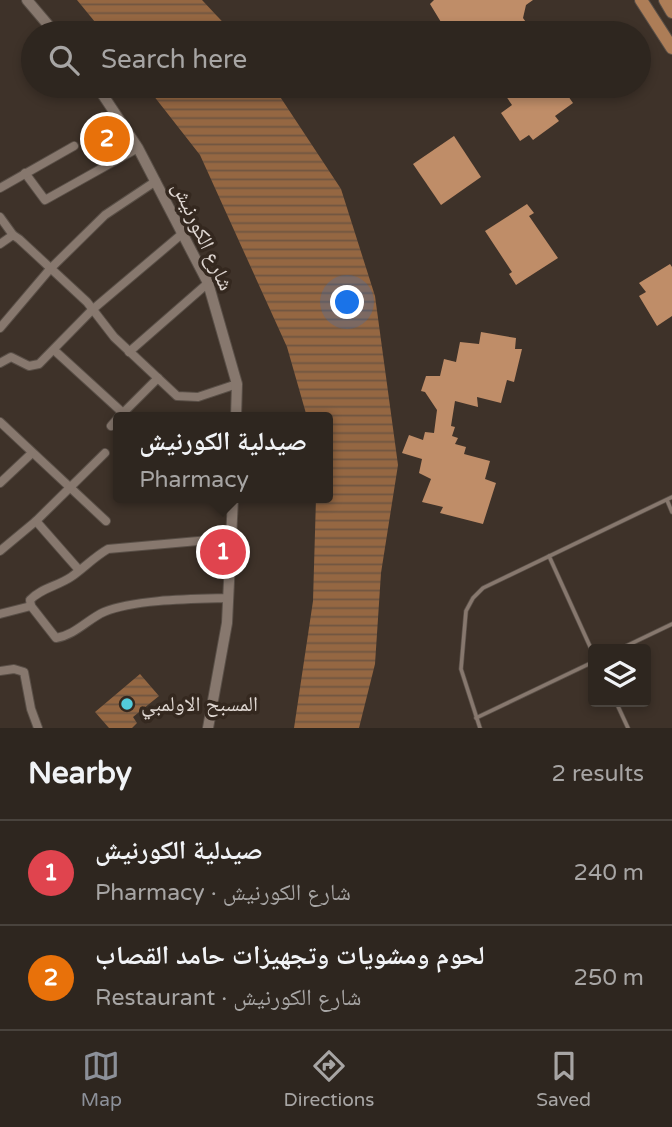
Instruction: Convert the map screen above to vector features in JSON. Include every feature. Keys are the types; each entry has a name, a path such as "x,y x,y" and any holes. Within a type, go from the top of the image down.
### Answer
{"main road":[{"path":"641,0 672,48"},
{"path":"665,0 672,12"}],"street":[{"path":"27,0 45,21"},
{"name":"شارع الكورنيش","path":"105,98 138,148 208,283 237,384 236,412"},
{"path":"0,188 74,146"},
{"path":"25,173 45,200 138,148"},
{"path":"0,328 50,269 105,215 156,181"},
{"path":"0,217 13,235 92,310 129,352 177,396 198,397 237,384"},
{"path":"0,363 11,358 34,366 40,364 92,310 183,233"},
{"path":"0,244 13,235"},
{"path":"129,352 208,283"},
{"path":"54,350 116,412"},
{"path":"124,412 158,378"},
{"path":"0,422 106,521"},
{"path":"0,483 32,453"},
{"path":"0,551 36,521 105,453"},
{"path":"208,728 228,622 233,503"},
{"path":"36,521 79,570"},
{"path":"229,598 148,604 105,612 57,638 31,606 30,600 35,594 71,577 108,549 232,538"},
{"path":"0,614 31,606"},
{"path":"0,671 14,669 24,672 31,709 38,728"}],"lane":[{"path":"480,728 461,669 466,611 473,598 483,588 672,497"},
{"path":"667,500 672,512"},
{"path":"549,556 589,644"},
{"path":"630,644 672,624"},
{"path":"476,718 588,664"},
{"path":"618,707 628,728"}],"shaded area":[{"path":"77,0 202,0 222,21 94,21"},
{"path":"155,98 281,98 341,189 375,296 398,465 381,573 375,664 359,728 294,728 313,601 316,503 333,503 333,412 306,412 287,347 200,155"},
{"name":"المسبح الاولمبي","path":"140,674 159,696 133,717 137,723 132,728 109,728 95,712"}],"building":[{"path":"434,0 533,0 526,5 523,18 525,21 440,21 430,4"},
{"path":"507,98 569,98 573,103 555,116 559,121 533,140 529,135 520,141 501,113 512,105"},
{"path":"454,136 481,177 441,205 413,164"},
{"path":"527,204 534,213 529,216 558,258 516,285 509,274 512,272 485,231"},
{"path":"670,264 672,316 657,326 639,296 646,292 639,283"},
{"path":"481,332 516,338 515,349 522,349 514,382 507,380 501,403 477,397 478,407 455,401 451,426 455,427 452,436 458,438 455,444 466,447 464,454 490,461 485,479 496,483 483,524 440,513 443,507 422,502 431,479 419,473 422,459 402,453 409,435 423,440 425,432 434,433 437,410 425,392 421,391 426,376 440,376 444,359 456,362 460,342 479,344"}],"place":[{"name":"لحوم ومشويات وتجهيزات حامد القصاب","path":"107,139"},
{"name":"صيدلية الكورنيش","path":"223,552"},
{"name":"المسبح الاولمبي","path":"127,704"}]}
